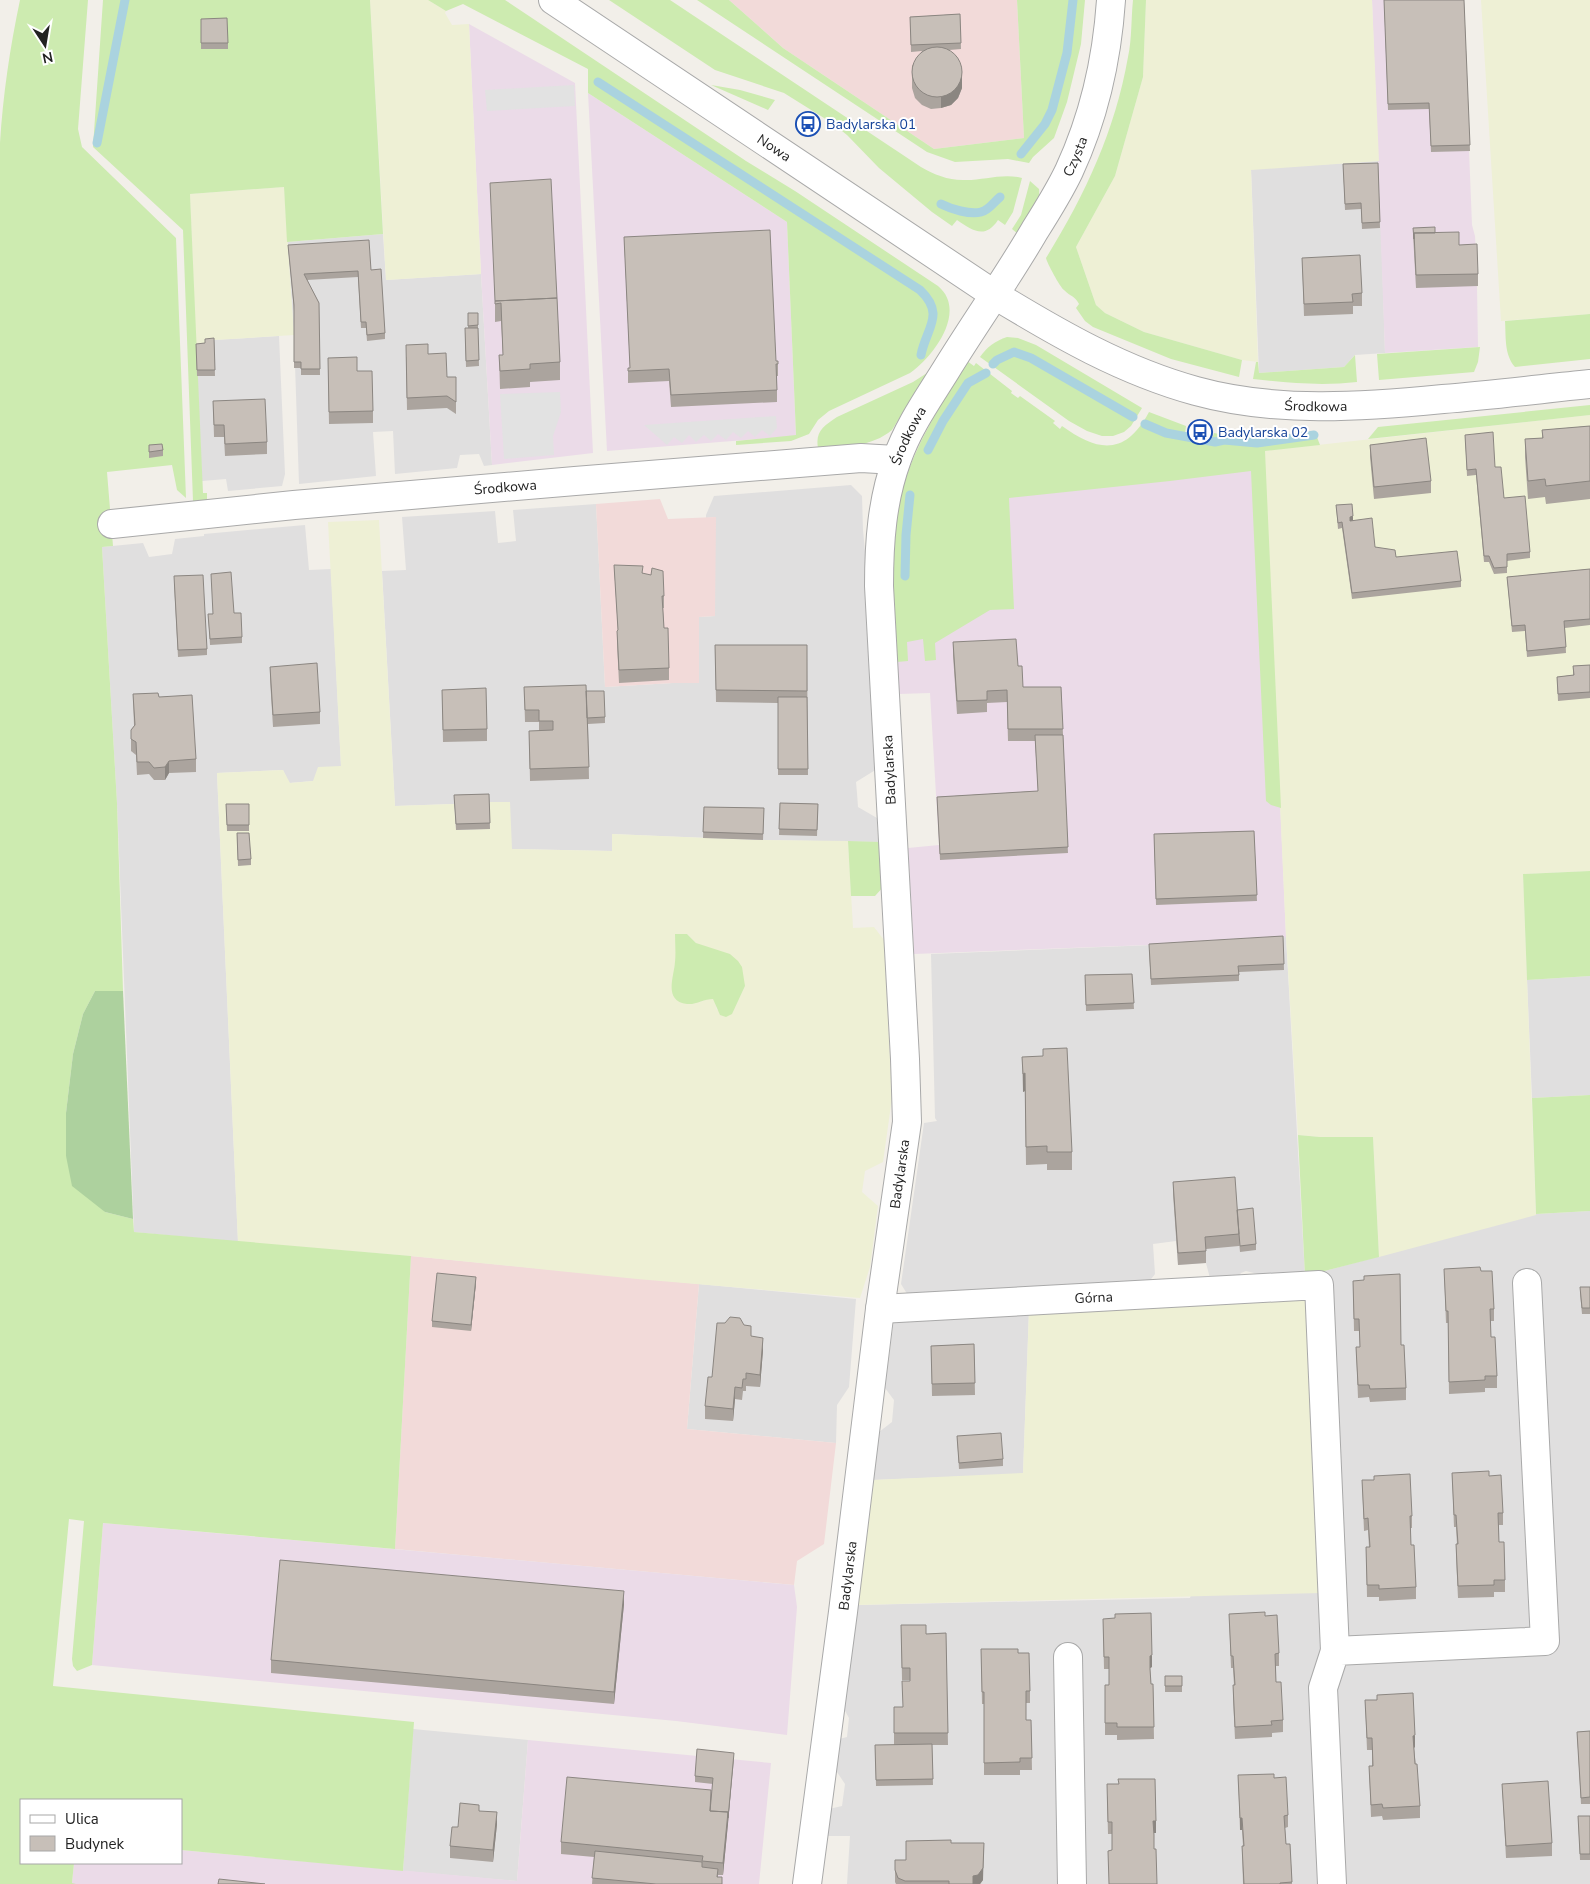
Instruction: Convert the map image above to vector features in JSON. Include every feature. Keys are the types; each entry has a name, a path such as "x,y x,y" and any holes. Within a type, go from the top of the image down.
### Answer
{"street":[{"name":"Nowa","path":"553,0 995,296"},
{"name":"Czysta","path":"995,296 1053,202 1081,142 1094,104 1104,63 1111,0"},
{"name":"Środkowa","path":"112,524 294,505 783,464 861,458 896,460 906,436 923,405 995,296 1062,335 1122,365 1196,391 1233,399 1345,407 1407,403 1590,384"},
{"name":"Badylarska","path":"807,1884 880,1309 907,1122 908,1104 879,586 882,517 896,460"},
{"path":"1332,1884 1323,1688 1335,1651 1545,1641 1527,1283"},
{"name":"Górna","path":"880,1309 1319,1285 1335,1651"},
{"path":"1068,1658 1072,1884"}],"shaded area":[{"path":"729,0 1017,0 1024,138 934,149 783,48"},
{"path":"1372,0 1463,0 1472,225 1475,236 1478,286 1478,347 1385,353"},
{"path":"469,24 575,83 593,453 492,465"},
{"path":"574,85 575,106 487,111 485,90"},
{"path":"588,93 787,222 796,436 607,451"},
{"path":"1379,161 1385,353 1355,355 1344,367 1259,373 1251,169"},
{"path":"383,234 386,280 481,274 492,465 484,466 479,454 460,455 457,468 395,474 393,431 373,432 376,476 299,484 294,335 287,242"},
{"path":"279,336 285,474 282,486 228,491 226,479 202,481 196,350 213,340"},
{"path":"560,392 561,412 553,436 554,455 504,459 500,394"},
{"path":"776,416 777,428 770,436 762,430 755,437 748,431 741,438 733,432 726,440 718,434 711,441 704,435 696,442 689,435 682,443 674,437 667,445 644,425"},
{"path":"1265,455 1286,937 1202,943 914,954 908,848 939,845 930,693 899,694 892,593 914,505"},
{"path":"851,485 862,496 877,769 856,782 858,807 877,818 878,842 755,840 612,834 612,851 512,849 490,829 456,831 454,804 395,806 382,571 406,570 402,517 495,511 498,543 516,541 513,510 596,504 605,687 699,683 699,617 715,616 715,517 706,518 714,496"},
{"path":"660,499 668,519 716,517 715,616 699,617 699,683 605,687 596,504"},
{"path":"305,525 309,570 331,569 341,766 313,781 289,783 283,770 217,773 238,1242 134,1232 117,803 102,547 143,543 149,557 172,554 175,539 204,536 204,534"},
{"path":"1286,937 1305,1276 1266,1276 1246,1271 1241,1273 1236,1280 1211,1282 1206,1263 1178,1265 1176,1241 1153,1244 1155,1274 1148,1283 909,1297 901,1284 924,1123 937,1121 935,1118 931,954 1202,943"},
{"path":"1590,976 1590,1095 1532,1098 1527,980"},
{"path":"1590,1211 1590,1884 847,1884 850,1836 826,1836 829,1809 842,1806 845,1784 835,1769 839,1739 847,1737 849,1718 844,1709 857,1605 1190,1598 1306,1276 1536,1214"},
{"path":"411,1256 699,1284 687,1429 836,1443 824,1544 797,1561 794,1585 395,1549"},
{"path":"699,1284 856,1299 849,1387 837,1405 836,1443 687,1429"},
{"path":"1029,1310 1023,1474 873,1480 879,1432 892,1422 894,1400 885,1388 894,1319"},
{"path":"103,1523 794,1585 797,1607 787,1735 676,1721 92,1665"},
{"path":"413,1729 528,1740 517,1881 403,1871"},
{"path":"528,1740 771,1763 759,1884 72,1884 74,1864 182,1864 182,1850 517,1881"}],"green space":[{"path":"20,0 88,0 78,129 82,147 176,238 186,498 177,490 172,465 107,472 113,546 102,547 117,803 123,991 95,991 83,1014 73,1054 66,1113 66,1156 105,1212 133,1219 134,1232 411,1256 395,1549 103,1523 92,1665 77,1671 73,1666 72,1659 84,1521 69,1519 53,1686 414,1722 403,1871 182,1850 182,1799 20,1799 20,1864 74,1864 72,1883 76,1884 0,1884 0,143 7,71"},
{"path":"103,0 370,0 383,234 287,242 284,187 190,194 203,493 207,493 207,502 193,501 183,230 93,147"},
{"path":"370,0 428,0 446,11 445,13 452,25 469,24 481,274 386,280"},
{"path":"428,0 505,0 746,161 795,191 938,286 946,296 950,308 944,333 937,345 919,366 910,373 829,411 818,420 809,434 791,441 736,445 736,441 796,435 787,222 588,93 588,69 463,4 446,11"},
{"path":"609,0 670,0 932,173 960,180 1008,176 1022,178 1013,212 1005,225 998,220 988,230 973,230 957,220 952,226 879,168 847,135 832,123 784,93 715,70"},
{"path":"697,0 729,0 783,48 934,149 1024,138 1017,0 1085,0 1081,44 1067,102 1054,138 1029,163 1008,159 955,162 927,152"},
{"path":"1133,0 1146,0 1143,77 1115,176 1076,247 1096,305 1105,313 1144,332 1242,360 1239,377 1171,359 1093,327 1085,321 1076,308 1079,304 1074,297 1064,290 1051,270 1046,258 1086,186 1107,137 1128,57"},
{"path":"1146,0 1372,0 1379,161 1251,170 1258,362 1242,360 1144,332 1105,313 1096,305 1076,247 1115,176 1143,77"},
{"path":"1481,0 1590,0 1590,314 1501,321"},
{"path":"711,85 740,90 775,100 768,110"},
{"path":"1030,181 1039,189 1038,201 1018,234 1012,229 1021,215"},
{"path":"284,187 294,335 214,340 196,350 190,194"},
{"path":"1590,314 1590,359 1515,367 1511,362 1506,345 1505,321"},
{"path":"1007,337 1018,338 1036,345 1142,408 1131,426 1124,432 1113,436 1102,436 1087,431 1069,421 980,357 985,350"},
{"path":"1480,347 1478,362 1474,372 1379,380 1377,354"},
{"path":"1355,355 1357,382 1331,384 1253,379 1256,362 1258,362 1259,373 1344,367"},
{"path":"967,361 974,366 976,363 1012,391 1011,393 1018,398 1020,396 1055,421 1053,423 1060,429 1062,426 1075,435 1100,445 1111,445 1131,436 1149,412 1186,426 1185,434 1212,439 1214,433 1228,436 1264,438 1315,432 1320,445 1265,451 1281,808 1271,805 1266,801 1251,471 1009,498 1014,609 990,610 935,643 936,660 925,661 923,639 907,642 908,661 897,662 893,564 897,516 902,492 921,441"},
{"path":"927,373 892,430 884,436 857,445 818,448 819,433 824,426 837,417 913,382"},
{"path":"1590,405 1590,415 1368,439 1378,427"},
{"path":"1590,415 1590,871 1523,874 1536,1215 1379,1257 1373,1137 1298,1135 1286,937 1264,451"},
{"path":"379,520 395,806 454,804 456,830 490,829 489,802 510,802 512,849 612,851 612,834 755,840 848,841 853,928 874,927 884,940 892,1098 883,1162 865,1171 862,1192 878,1206 870,1267 860,1298 637,1279 411,1256 238,1242 217,773 283,770 290,783 313,781 318,767 341,766 328,522","holes":["687,934 745,986 735,1007 717,1010 714,999 700,1002 674,971 676,958"]},
{"path":"848,841 881,842 884,886 875,896 851,896"},
{"path":"1590,871 1590,976 1527,980 1523,874"},
{"path":"675,934 687,934 696,943 730,954 738,961 742,967 745,986 732,1014 726,1017 720,1015 713,999 687,1004 675,998 672,993 672,981 675,959"},
{"path":"95,991 123,991 133,1219 105,1212 72,1186 66,1156 66,1113 73,1054 83,1014"},
{"path":"1590,1095 1590,1211 1536,1214 1532,1098"},
{"path":"1298,1135 1373,1137 1379,1257 1305,1276"},
{"path":"1306,1294 1321,1593 857,1605 873,1480 1023,1473 1029,1310"}],"building":[{"path":"1384,0 1464,0 1470,145 1431,146 1429,103 1388,104"},
{"path":"960,14 961,43 911,45 910,17"},
{"path":"227,18 228,43 201,43 201,19"},
{"path":"932,47 942,47 955,54 962,67 962,77 955,90 942,97 932,97 923,93 916,86 912,77 912,67 916,58 923,51"},
{"path":"1378,163 1380,222 1362,223 1361,203 1345,204 1343,164"},
{"path":"551,179 557,298 495,301 490,183"},
{"path":"1435,227 1435,233 1414,233 1414,239 1413,228"},
{"path":"770,230 776,361 778,361 778,364 776,364 777,390 671,395 669,369 628,371 628,368 630,368 624,237"},
{"path":"1459,232 1459,245 1477,244 1478,274 1416,275 1414,233"},
{"path":"369,240 371,270 381,269 385,333 367,335 366,322 361,322 358,271 304,274 319,303 320,369 301,369 301,362 294,362 294,305 288,245"},
{"path":"1360,255 1362,293 1352,294 1353,302 1304,304 1302,258"},
{"path":"557,298 560,362 530,364 530,369 500,371 499,355 503,355 501,303 495,304 495,301"},
{"path":"468,313 478,313 478,325 468,326"},
{"path":"465,328 478,328 479,360 466,361"},
{"path":"214,338 215,370 197,370 196,344 205,343 205,339"},
{"path":"428,344 428,354 446,353 447,377 456,377 456,402 447,396 407,398 406,345"},
{"path":"357,357 357,371 372,371 373,411 329,412 328,358"},
{"path":"265,399 267,442 225,444 224,425 214,425 213,401"},
{"path":"1590,426 1590,481 1546,486 1545,479 1528,481 1525,439 1543,438 1542,430"},
{"path":"1493,432 1495,467 1501,467 1504,498 1525,496 1530,552 1507,554 1507,567 1494,568 1489,556 1484,556 1476,469 1467,470 1465,435"},
{"path":"1426,438 1431,481 1374,487 1370,445"},
{"path":"162,444 163,450 149,452 149,445"},
{"path":"1352,504 1353,516 1350,517 1350,521 1372,518 1375,547 1395,550 1396,557 1457,551 1461,581 1352,593 1342,522 1338,523 1336,505"},
{"path":"614,565 643,566 642,573 651,575 652,568 663,571 664,596 662,596 664,628 668,628 669,668 619,670"},
{"path":"1590,569 1590,619 1564,621 1566,647 1527,651 1525,625 1512,626 1507,577"},
{"path":"231,572 234,613 241,613 242,637 210,639 208,614 213,614 211,574"},
{"path":"203,575 207,649 178,650 174,576"},
{"path":"1016,639 1018,666 1022,666 1023,687 1061,687 1063,729 1008,729 1007,690 987,691 987,700 957,701 953,642"},
{"path":"715,645 807,645 807,691 716,690"},
{"path":"317,663 320,712 273,715 270,667"},
{"path":"1590,665 1590,692 1558,694 1557,677 1574,675 1573,666"},
{"path":"586,685 589,767 530,769 529,731 553,730 553,721 539,721 539,710 525,710 524,687"},
{"path":"486,688 487,729 443,730 442,690"},
{"path":"586,691 604,691 605,717 587,718"},
{"path":"158,693 159,697 192,695 196,759 169,761 165,767 154,768 149,762 137,762 136,742 131,739 131,730 135,725 133,694"},
{"path":"778,697 807,697 808,769 778,769"},
{"path":"1035,735 1063,735 1068,847 940,854 937,797 1038,791"},
{"path":"489,794 490,823 456,824 454,795"},
{"path":"780,803 818,804 817,830 779,829"},
{"path":"226,804 249,804 249,825 227,825"},
{"path":"704,807 764,808 763,834 703,832"},
{"path":"1254,831 1257,895 1156,899 1154,834"},
{"path":"237,833 249,833 251,859 238,860"},
{"path":"1283,936 1284,964 1238,966 1239,975 1151,979 1149,944"},
{"path":"1132,974 1134,1003 1086,1005 1085,975"},
{"path":"1067,1048 1072,1152 1047,1152 1047,1146 1026,1147 1025,1073 1023,1074 1022,1057 1043,1056 1043,1049"},
{"path":"1235,1177 1239,1234 1205,1237 1206,1251 1178,1253 1173,1182"},
{"path":"1253,1208 1256,1244 1240,1246 1237,1210"},
{"path":"1480,1267 1481,1271 1492,1271 1494,1309 1490,1309 1491,1337 1495,1337 1497,1376 1485,1376 1485,1380 1449,1382 1448,1311 1446,1311 1444,1269"},
{"path":"437,1273 476,1277 471,1325 432,1321"},
{"path":"1400,1274 1401,1345 1404,1345 1406,1388 1370,1389 1369,1385 1358,1385 1356,1347 1360,1347 1359,1319 1354,1319 1353,1281 1364,1280 1364,1276"},
{"path":"1580,1287 1590,1287 1590,1308 1582,1308"},
{"path":"730,1317 740,1318 744,1325 751,1326 751,1336 763,1338 760,1375 746,1373 746,1379 743,1379 742,1388 735,1387 733,1409 705,1406 708,1377 712,1377 717,1323 725,1323"},
{"path":"974,1344 975,1383 932,1384 931,1346"},
{"path":"1001,1433 1003,1459 959,1463 957,1436"},
{"path":"1489,1471 1489,1476 1501,1475 1503,1513 1498,1513 1499,1542 1504,1542 1505,1580 1494,1580 1494,1585 1458,1586 1456,1544 1458,1544 1456,1515 1454,1515 1452,1473"},
{"path":"1410,1474 1411,1545 1414,1545 1416,1587 1379,1589 1379,1585 1367,1585 1366,1547 1370,1547 1368,1518 1364,1519 1362,1480 1374,1480 1374,1476"},
{"path":"280,1560 624,1591 614,1692 271,1660"},
{"path":"1265,1612 1265,1616 1277,1615 1279,1653 1275,1654 1276,1682 1281,1682 1283,1720 1271,1721 1272,1725 1235,1727 1233,1685 1235,1685 1233,1656 1231,1656 1229,1614"},
{"path":"1151,1613 1152,1655 1150,1656 1150,1669 1151,1684 1153,1684 1154,1727 1117,1727 1117,1723 1105,1723 1105,1685 1109,1685 1109,1657 1104,1657 1103,1619 1115,1618 1115,1614"},
{"path":"901,1625 926,1625 926,1634 946,1633 948,1733 894,1733 894,1707 903,1707 902,1681 910,1681 910,1668 902,1668"},
{"path":"981,1649 1018,1649 1018,1653 1029,1653 1030,1691 1026,1691 1026,1720 1031,1720 1032,1758 1020,1758 1020,1762 984,1763 984,1692 982,1692"},
{"path":"1165,1676 1182,1676 1182,1686 1165,1686"},
{"path":"1413,1693 1415,1735 1413,1736 1420,1806 1383,1808 1382,1804 1371,1805 1369,1766 1373,1766 1372,1738 1367,1738 1365,1700 1377,1700 1377,1695"},
{"path":"1590,1731 1590,1797 1581,1798 1577,1732"},
{"path":"932,1744 933,1779 876,1780 875,1745"},
{"path":"697,1749 734,1753 728,1818 728,1812 710,1811 713,1778 695,1776"},
{"path":"1274,1774 1274,1778 1286,1777 1288,1815 1284,1816 1286,1844 1290,1844 1292,1882 1244,1884 1242,1846 1244,1846 1242,1818 1240,1818 1238,1775"},
{"path":"567,1777 711,1790 710,1811 728,1812 723,1863 702,1861 703,1856 561,1842"},
{"path":"1118,1779 1155,1779 1156,1821 1153,1821 1157,1884 1109,1884 1108,1851 1112,1850 1112,1822 1108,1822 1107,1784 1119,1784"},
{"path":"1548,1781 1552,1843 1506,1846 1502,1784"},
{"path":"460,1803 479,1805 479,1811 497,1812 493,1850 450,1846 452,1827 458,1827"},
{"path":"1578,1816 1590,1816 1590,1854 1580,1854"},
{"path":"951,1840 951,1843 984,1843 983,1868 978,1875 973,1876 973,1884 949,1884 949,1881 905,1881 898,1878 895,1870 895,1860 906,1860 906,1841"},
{"path":"595,1851 702,1862 702,1867 718,1869 717,1877 722,1877 722,1884 656,1884 592,1878"},
{"path":"219,1879 265,1884 218,1884"}],"waterway":[{"path":"97,143 125,0"},
{"path":"1021,154 1045,124 1052,110 1067,53 1073,0"},
{"path":"598,82 920,290 928,299 933,314 921,355"},
{"path":"941,204 961,211 977,213 986,210 1000,197"},
{"path":"993,364 1014,352 1031,358 1133,417"},
{"path":"928,450 943,421 968,383 986,373"},
{"path":"1145,424 1166,433 1215,442 1224,440 1257,443 1314,435"},
{"path":"905,576 906,535 910,495"}],"place":[{"name":"Badylarska 01","path":"808,124"},
{"name":"Badylarska 02","path":"1200,432"}]}
